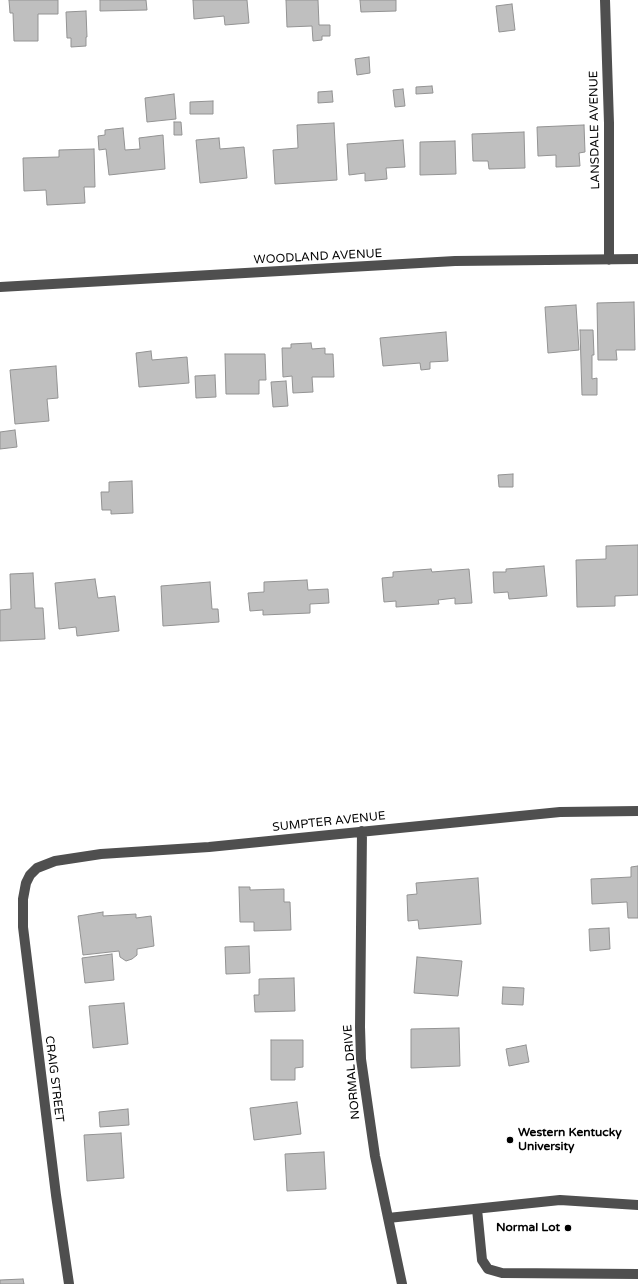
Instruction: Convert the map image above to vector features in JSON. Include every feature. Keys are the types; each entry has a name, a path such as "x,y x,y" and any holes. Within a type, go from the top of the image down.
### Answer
{"street":[{"name":"LANSDALE AVENUE","path":"605,0 609,123 609,260"},
{"name":"WOODLAND AVENUE","path":"0,287 455,261 638,259"},
{"name":"SUMPTER AVENUE","path":"29,877 37,868 55,860 101,854 209,847 560,812 638,811"},
{"name":"NORMAL DRIVE","path":"362,831 361,1059 364,1091 375,1156 402,1284"},
{"name":"CRAIG STREET","path":"29,877 26,883 23,899 23,927 56,1195 69,1284"},
{"path":"388,1218 560,1200 638,1205"},
{"path":"477,1209 482,1260 488,1269 502,1273 638,1274"}],"building":[{"path":"9,0 58,0 58,14 38,14 38,41 14,41 13,13 10,13"},
{"path":"100,0 146,0 147,10 100,11"},
{"path":"193,0 247,0 249,23 225,25 224,16 194,19"},
{"path":"286,0 318,0 319,25 330,25 330,36 322,36 322,40 313,41 312,26 287,27"},
{"path":"360,0 396,0 396,11 361,12"},
{"path":"512,4 515,30 499,32 496,6"},
{"path":"86,11 86,46 71,47 71,38 67,38 66,12"},
{"path":"369,57 370,73 357,75 355,59"},
{"path":"432,86 433,93 416,94 416,87"},
{"path":"403,89 405,106 395,107 393,90"},
{"path":"332,91 333,102 318,103 318,92"},
{"path":"174,94 176,119 147,122 145,98"},
{"path":"213,101 213,114 190,114 190,102"},
{"path":"174,122 181,122 182,135 174,135"},
{"path":"334,123 337,180 275,184 273,150 298,148 297,125"},
{"path":"584,125 585,152 579,153 580,166 556,167 556,155 538,156 537,127"},
{"path":"123,128 125,150 140,149 139,138 163,135 165,169 109,175 106,149 99,150 98,136 105,135 105,130"},
{"path":"524,132 525,168 489,169 488,161 473,161 472,134"},
{"path":"219,138 220,149 244,147 247,178 200,183 196,140"},
{"path":"403,140 405,167 386,168 387,179 365,181 365,173 349,175 347,144"},
{"path":"455,141 456,174 420,175 420,142"},
{"path":"94,149 95,187 84,187 85,203 47,205 46,190 24,191 23,158 59,157 59,150"},
{"path":"634,302 635,350 616,350 617,360 598,360 597,303"},
{"path":"576,305 579,350 548,353 545,307"},
{"path":"580,330 593,330 594,355 592,355 592,379 597,378 597,395 582,395"},
{"path":"446,332 448,361 430,362 430,369 421,370 420,363 383,366 380,338"},
{"path":"311,343 312,349 325,348 325,354 333,354 334,377 312,377 313,392 293,393 292,376 283,377 282,348 291,348 291,344"},
{"path":"151,351 152,360 187,357 189,383 139,387 136,353"},
{"path":"225,354 265,354 266,380 259,380 259,394 226,394"},
{"path":"56,366 58,398 47,399 49,421 15,424 10,370"},
{"path":"215,375 216,397 196,398 195,376"},
{"path":"286,381 288,406 273,407 271,382"},
{"path":"15,430 17,447 0,449 0,432"},
{"path":"513,474 513,487 499,487 498,475"},
{"path":"132,481 133,513 111,514 111,510 102,510 101,492 109,492 109,482"},
{"path":"638,545 638,595 615,596 615,606 577,607 576,560 606,559 606,546"},
{"path":"544,566 547,596 509,599 508,592 494,593 493,572 506,572 506,569"},
{"path":"431,569 432,572 469,569 472,603 455,604 455,598 438,600 439,604 396,607 396,601 384,602 382,578 393,577 393,572"},
{"path":"33,573 35,608 43,608 45,639 0,641 0,610 11,609 10,574"},
{"path":"95,579 98,598 115,596 119,631 77,636 76,627 59,629 55,583"},
{"path":"307,580 308,590 328,589 329,603 310,604 310,613 263,615 263,610 250,611 248,593 264,592 264,582"},
{"path":"210,582 212,609 218,609 219,622 163,626 161,586"},
{"path":"638,866 638,918 628,918 627,902 592,904 591,879 631,877 631,867"},
{"path":"478,878 481,924 419,929 418,920 408,921 407,895 417,894 416,883"},
{"path":"239,887 250,887 250,890 284,889 284,902 290,902 291,930 254,931 254,922 240,922"},
{"path":"103,912 103,916 136,914 136,918 151,916 154,946 137,949 137,955 126,961 120,957 119,951 83,955 78,916"},
{"path":"609,928 610,949 590,951 589,929"},
{"path":"249,946 250,973 226,974 225,947"},
{"path":"112,954 114,980 85,983 82,958"},
{"path":"417,957 462,961 458,996 414,993"},
{"path":"294,978 295,1011 255,1012 254,995 259,995 259,979"},
{"path":"503,987 524,988 523,1005 502,1004"},
{"path":"124,1003 128,1044 93,1048 89,1006"},
{"path":"459,1028 460,1066 411,1068 411,1029"},
{"path":"271,1040 303,1040 303,1067 295,1068 295,1080 271,1080"},
{"path":"526,1045 529,1062 509,1066 506,1049"},
{"path":"297,1102 301,1134 254,1140 250,1108"},
{"path":"128,1109 129,1125 100,1127 99,1112"},
{"path":"121,1133 124,1178 87,1181 84,1135"},
{"path":"324,1152 326,1189 287,1191 285,1154"},
{"path":"23,1279 24,1284 0,1284 0,1280"}],"place":[{"name":"Western Kentucky University","path":"510,1140"},
{"name":"Normal Lot","path":"568,1228"}]}
